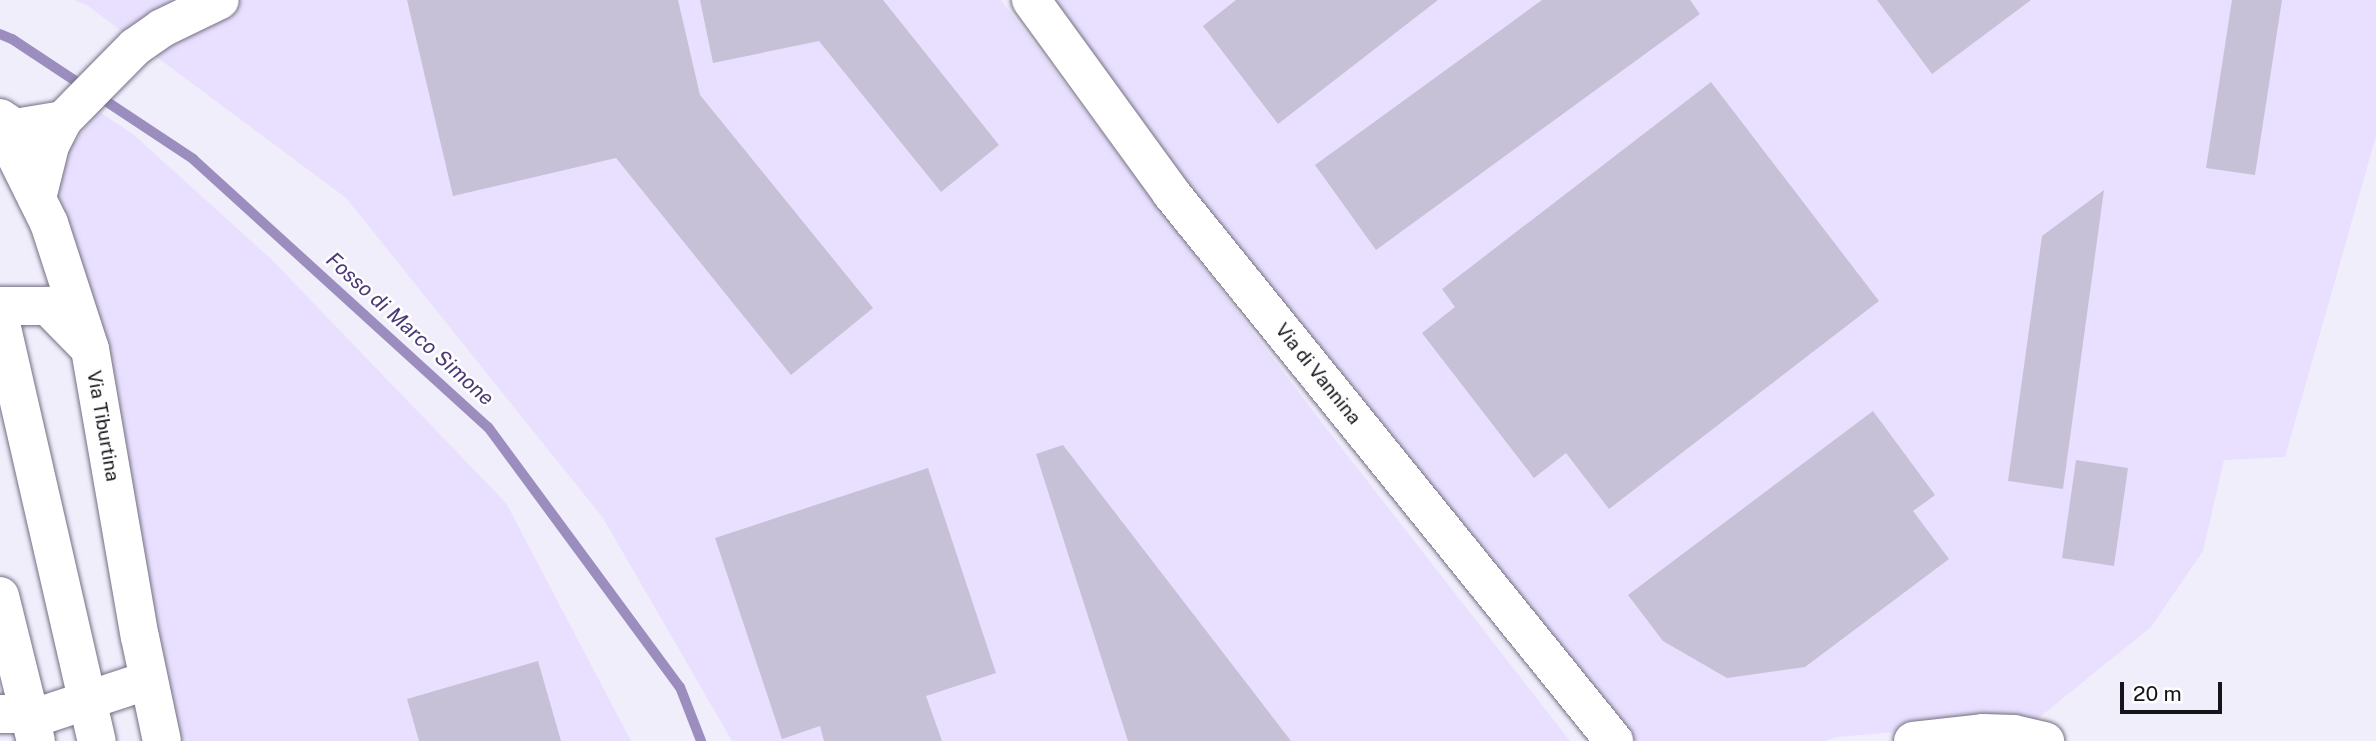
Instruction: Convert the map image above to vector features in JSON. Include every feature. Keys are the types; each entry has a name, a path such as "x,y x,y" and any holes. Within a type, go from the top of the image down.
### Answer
{"street":[{"path":"37,198 50,146 70,113 115,64 162,28 220,0"},
{"name":"Via di Vannina","path":"1031,0 1171,193 1614,741"},
{"path":"0,118 15,128 70,113"},
{"name":"Via Tiburtina","path":"0,124 63,258 90,349 162,741"},
{"path":"0,306 48,306 90,349"},
{"path":"0,319 97,741"},
{"path":"0,596 22,723 149,680"},
{"path":"1913,741 1983,733 2014,734 2045,741"}],"shaded area":[{"path":"74,0 1001,0 1309,406 1570,741 732,741 603,518 346,198 88,6"},
{"path":"1052,0 2376,0 2376,136 2285,457 2224,460 2203,551 2151,627 2036,720 1837,737 1825,741 1631,741 1195,197"},
{"path":"98,111 133,134 272,260 506,503 631,741 177,741 51,199 56,166"}],"building":[{"path":"407,0 678,0 700,95 873,308 791,375 616,158 453,196"},
{"path":"700,0 883,0 999,145 941,192 819,41 713,63"},
{"path":"1236,0 1438,0 1278,124 1203,26"},
{"path":"1542,0 1690,0 1700,14 1376,250 1315,165"},
{"path":"1877,0 2031,0 1932,74"},
{"path":"2232,0 2282,0 2255,175 2206,168"},
{"path":"1711,82 1879,301 1609,509 1566,453 1534,478 1422,333 1455,307 1442,289"},
{"path":"2104,190 2063,489 2008,481 2042,236"},
{"path":"1873,411 1935,495 1913,511 1949,559 1805,667 1727,678 1663,641 1628,595"},
{"path":"1063,445 1291,741 1128,741 1036,454"},
{"path":"2076,460 2128,468 2114,566 2062,558"},
{"path":"928,468 996,673 926,696 942,741 824,741 820,726 782,739 715,538"},
{"path":"538,661 561,741 419,741 407,699"}],"waterway":[{"name":"Fosso di Marco Simone","path":"0,34 12,39 193,159 488,427 680,687 701,741"}]}
